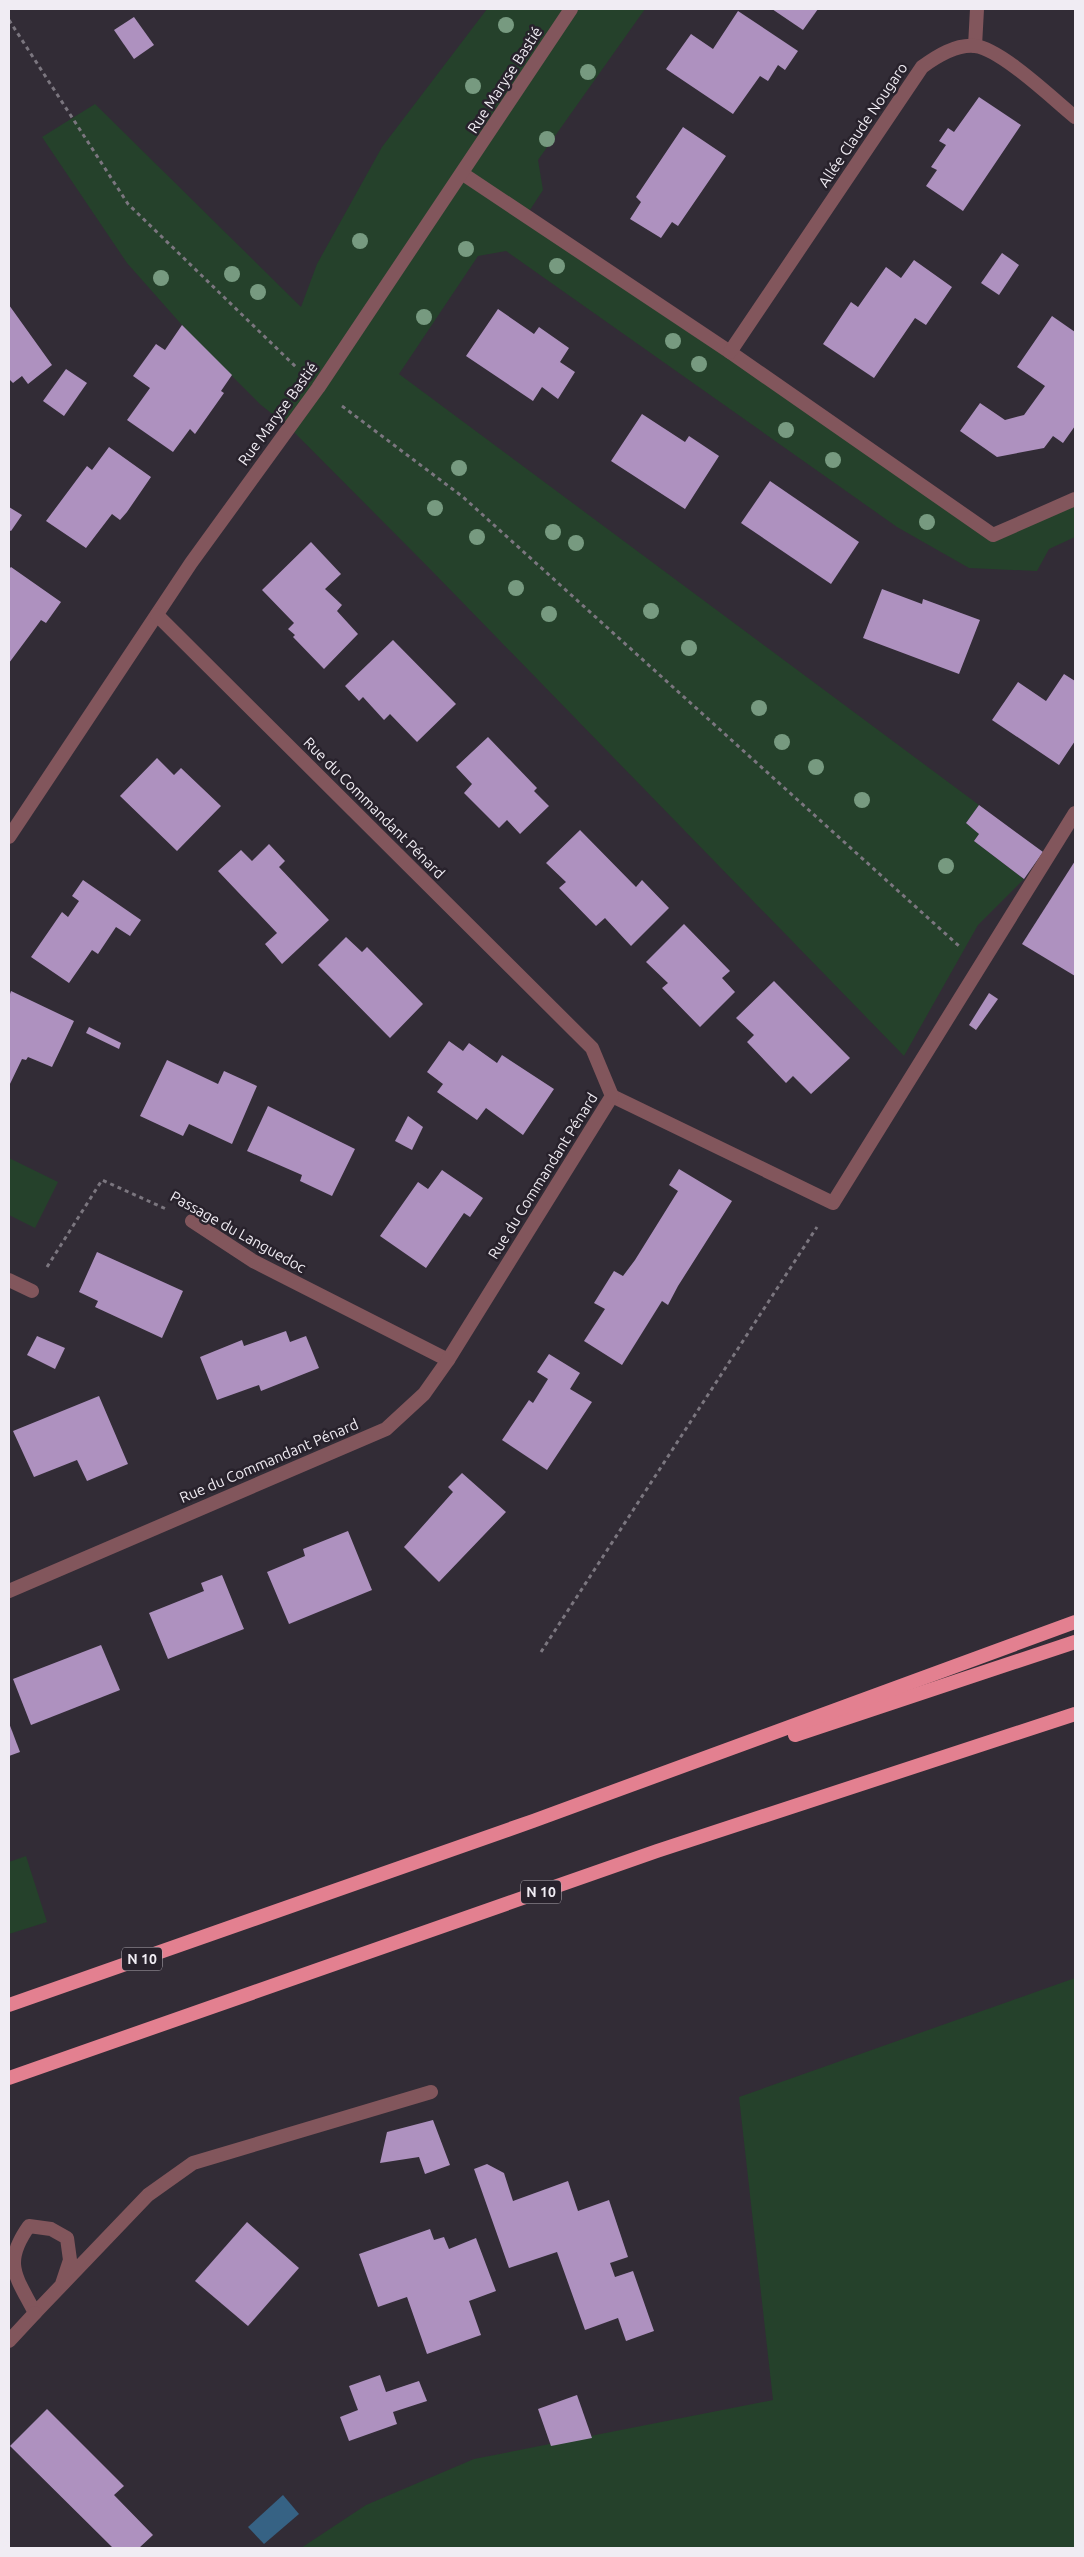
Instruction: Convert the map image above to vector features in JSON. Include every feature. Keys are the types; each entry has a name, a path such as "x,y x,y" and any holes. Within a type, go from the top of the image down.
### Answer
{"highway":[{"path":"533,1821 1075,1622"},
{"name":"N 10","path":"9,2005 533,1821 1075,1642"},
{"name":"N 10","path":"9,2078 657,1851 1075,1714"}],"street":[{"name":"Rue Maryse Bastié","path":"9,837 191,563 318,388 571,9"},
{"path":"977,9 975,46 998,55 1075,117"},
{"name":"Allée Claude Nougaro","path":"730,352 922,67 938,56 956,48 975,46"},
{"path":"462,174 730,352 993,535 1075,499"},
{"name":"Rue du Commandant Pénard","path":"9,1591 386,1429 424,1394 448,1360 612,1096 592,1048 157,615"},
{"path":"612,1096 833,1203 1075,813"},
{"name":"Passage du Languedoc","path":"192,1221 253,1261 448,1360"},
{"path":"9,1280 32,1292"},
{"path":"9,2341 148,2195 193,2163 431,2092"},
{"path":"35,2313 13,2270 16,2244 29,2226 51,2229 67,2238 70,2260 62,2284"}],"path":[{"path":"9,20 128,204 318,388 463,497 980,965"},
{"name":"Passage du Languedoc","path":"32,1292 102,1180 192,1221"},
{"path":"540,1652 833,1203"}],"green space":[{"path":"487,9 645,9 538,160 543,190 526,216 993,535 1075,499 1075,537 1049,549 1037,571 969,568 897,527 506,251 478,256 399,374 979,805 966,823 979,834 974,841 1024,879 978,925 904,1056 433,572 289,427 261,405 189,333 127,263 42,137 95,104 301,307 317,264 382,147"},
{"path":"9,1158 58,1182 35,1228 9,1215"},
{"path":"26,1856 47,1922 9,1934 9,1862"},
{"path":"1075,1978 1075,2548 301,2548 366,2505 474,2459 773,2400 739,2097"}],"water":[{"path":"283,2495 299,2514 264,2544 248,2527"}],"building":[{"path":"772,9 818,9 803,30"},
{"path":"738,11 798,51 785,70 778,65 768,81 760,76 733,114 666,69 691,34 713,49"},
{"path":"134,17 154,45 134,59 114,30"},
{"path":"979,97 1021,125 963,211 926,186 937,170 931,167 946,145 939,141 948,128 954,132"},
{"path":"683,127 726,156 678,226 672,222 661,238 630,219 641,202 636,197"},
{"path":"1002,253 1019,265 999,295 981,283"},
{"path":"914,260 952,287 926,325 915,318 874,378 823,344 851,302 858,307 886,267 901,278"},
{"path":"9,305 52,365 28,384 22,376 13,383 9,379"},
{"path":"498,309 534,334 539,327 569,348 560,362 575,372 558,399 542,387 533,401 466,356"},
{"path":"1052,316 1075,332 1075,426 1063,443 1053,436 1044,448 997,457 960,431 980,403 1005,420 1024,415 1045,386 1017,367"},
{"path":"182,325 232,375 221,391 224,393 195,434 190,429 173,452 127,420 150,388 133,376 156,344 165,350"},
{"path":"66,369 87,383 64,416 43,401"},
{"path":"642,414 685,442 689,436 719,456 685,509 611,461"},
{"path":"109,447 151,477 120,520 112,514 86,548 46,521 87,466 92,470"},
{"path":"770,481 859,542 831,584 741,523"},
{"path":"9,507 22,515 11,531 9,530"},
{"path":"311,542 341,574 325,589 342,605 337,611 358,634 324,669 293,637 295,635 288,629 294,623 262,590"},
{"path":"11,567 61,602 46,623 41,620 9,663 9,569"},
{"path":"882,589 922,604 923,599 980,620 959,674 863,638"},
{"path":"393,640 456,704 417,742 390,714 384,720 363,697 359,701 345,686"},
{"path":"1064,674 1075,681 1075,741 1059,765 992,720 1018,682 1046,701"},
{"path":"488,737 537,788 534,791 549,806 520,834 507,820 499,828 464,793 472,784 456,767"},
{"path":"157,758 174,775 181,768 221,806 177,851 120,796"},
{"path":"979,805 1043,852 1024,879 974,841 979,834 966,823"},
{"path":"580,830 636,887 642,880 669,908 631,946 605,918 596,926 559,888 566,882 546,863"},
{"path":"269,844 285,861 279,867 329,920 282,964 265,944 277,933 218,871 241,850 252,861"},
{"path":"1075,861 1075,976 1022,944"},
{"path":"83,880 141,920 130,936 116,927 98,954 92,950 69,983 31,957 62,912 68,917 79,901 72,896"},
{"path":"684,924 730,971 722,978 735,992 700,1027 662,988 668,983 646,962"},
{"path":"346,937 362,952 367,947 423,1004 390,1038 318,965"},
{"path":"774,981 850,1058 811,1094 793,1076 786,1083 747,1042 754,1035 736,1018"},
{"path":"11,991 74,1021 52,1067 28,1057 26,1060 22,1059 9,1086 9,997"},
{"path":"989,993 998,999 976,1030 969,1025"},
{"path":"89,1027 121,1043 119,1049 86,1033"},
{"path":"449,1041 463,1051 469,1043 497,1063 502,1055 554,1089 523,1135 486,1108 477,1120 437,1092 443,1084 427,1072"},
{"path":"167,1060 218,1084 224,1071 257,1086 232,1144 189,1124 183,1136 140,1116"},
{"path":"268,1106 355,1149 332,1196 300,1181 302,1175 247,1151"},
{"path":"408,1116 423,1127 412,1150 395,1141"},
{"path":"679,1169 732,1201 668,1305 662,1301 622,1365 584,1341 605,1309 594,1303 614,1271 623,1276 635,1260 678,1191 669,1185"},
{"path":"442,1170 483,1198 470,1217 464,1213 426,1268 380,1236 418,1182 428,1189"},
{"path":"97,1252 183,1291 162,1338 95,1307 98,1301 79,1292"},
{"path":"286,1331 290,1342 306,1336 319,1368 261,1391 259,1385 217,1400 200,1357 242,1340 244,1346"},
{"path":"37,1336 65,1348 55,1369 27,1355"},
{"path":"549,1354 580,1373 570,1389 592,1402 547,1470 502,1440 529,1400 533,1403 548,1379 537,1372"},
{"path":"99,1396 128,1464 87,1481 77,1460 34,1477 13,1431"},
{"path":"462,1473 506,1512 439,1582 404,1547 453,1492 448,1487"},
{"path":"348,1531 372,1590 289,1624 267,1572 305,1556 303,1549"},
{"path":"222,1575 244,1629 168,1659 149,1613 204,1591 201,1583"},
{"path":"101,1645 120,1690 31,1725 13,1679"},
{"path":"9,1723 20,1752 9,1756"},
{"path":"433,2120 450,2165 425,2174 419,2157 380,2163 387,2132"},
{"path":"487,2164 504,2173 513,2201 568,2181 578,2211 609,2200 628,2257 610,2263 615,2277 633,2271 654,2331 626,2341 618,2318 585,2330 557,2252 509,2268 474,2169"},
{"path":"247,2222 299,2268 248,2326 195,2281"},
{"path":"430,2229 434,2240 444,2237 449,2249 476,2238 496,2291 469,2301 481,2335 427,2354 407,2297 378,2307 359,2254"},
{"path":"380,2375 386,2392 419,2381 427,2401 393,2412 397,2424 349,2441 340,2417 358,2410 349,2386"},
{"path":"577,2395 592,2438 551,2446 538,2409"},
{"path":"47,2409 124,2486 114,2495 153,2535 139,2548 113,2548 10,2446"}]}
